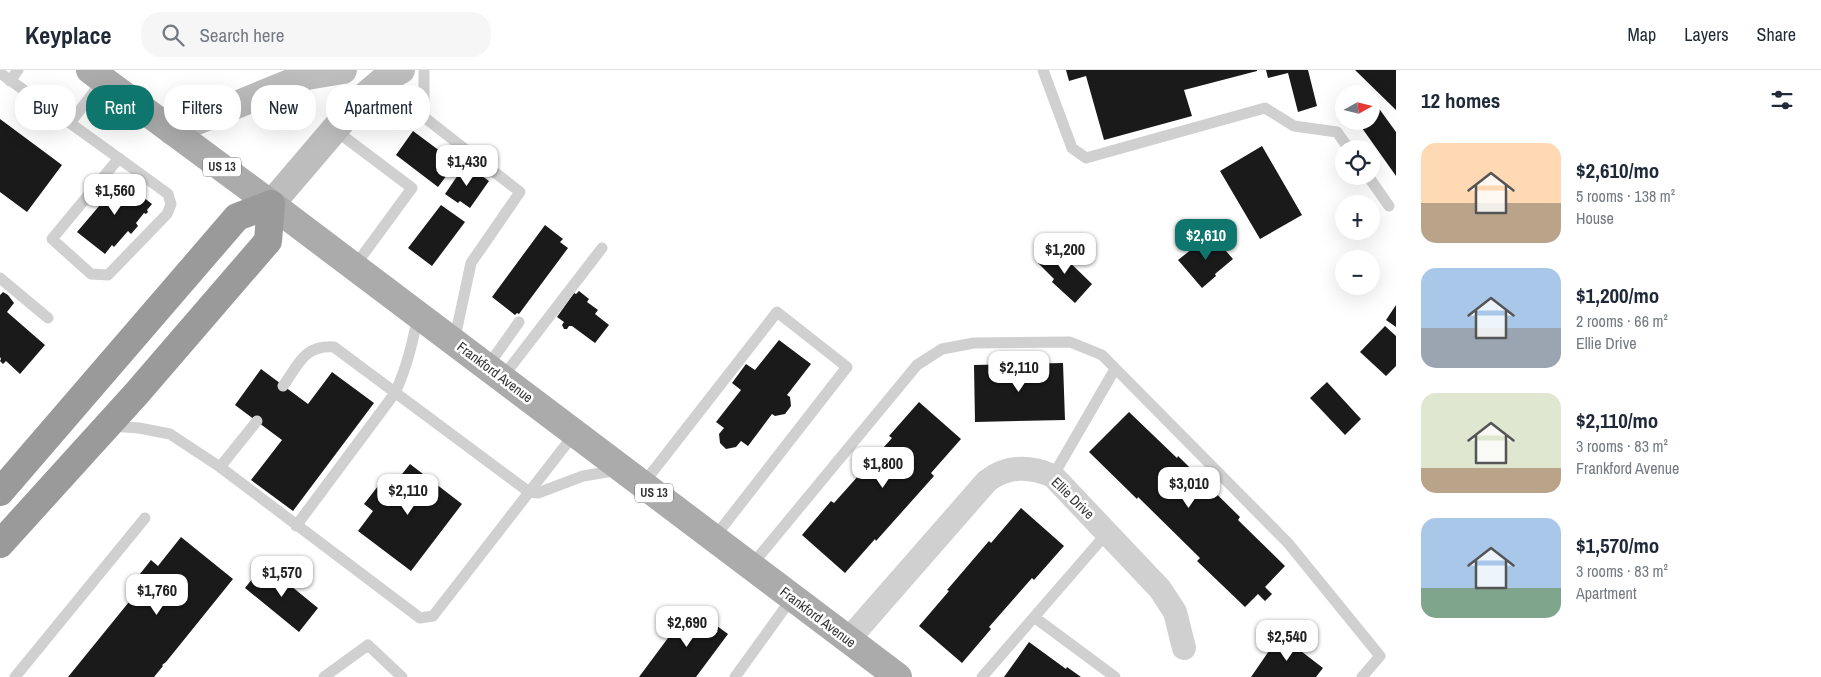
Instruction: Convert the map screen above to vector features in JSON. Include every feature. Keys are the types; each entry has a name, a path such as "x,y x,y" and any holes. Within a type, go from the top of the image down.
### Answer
{"highway":[{"path":"0,492 237,217 271,204 268,241 176,349 0,544"}],"main road":[{"path":"172,131 307,76 343,70"},
{"path":"377,85 401,70"},
{"name":"Frankford Avenue","path":"96,75 271,204 898,677"},
{"path":"271,204 335,130"}],"street":[{"name":"Ellie Drive","path":"848,640 987,481 996,474 1020,468 1032,469 1053,476 1107,533 1168,600 1174,612 1184,648"}],"lane":[{"path":"3,76 18,70"},
{"path":"424,70 424,117 520,192 471,263 454,342"},
{"path":"1043,70 1072,148 1086,158 1265,108 1294,126 1337,132 1343,140"},
{"path":"76,111 96,75"},
{"path":"3,76 16,85"},
{"path":"76,126 168,194 170,204 167,214 108,275 91,274 52,239 118,158"},
{"path":"335,130 412,188 354,267"},
{"path":"1374,185 1389,206"},
{"path":"494,372 602,248"},
{"path":"0,278 48,318"},
{"path":"283,386 306,354 320,346 334,347 529,492 538,493 584,476 633,476 776,312 847,367 714,538"},
{"path":"296,526 395,393 405,372 418,315"},
{"path":"494,372 519,322"},
{"path":"750,566 916,366 942,348 974,343 1070,342 1102,356 1288,543 1380,656 1362,677"},
{"path":"1053,476 1115,369"},
{"path":"220,467 257,421"},
{"path":"107,426 140,428 170,434 220,467 420,618 433,616 575,433"},
{"path":"15,677 145,518"},
{"path":"982,677 1107,533"},
{"path":"734,677 792,598"},
{"path":"1034,617 1115,677"},
{"path":"324,677 368,645 402,677"}],"building":[{"path":"1066,70 1257,71 1184,90 1192,116 1104,140 1086,76 1069,81"},
{"path":"1266,70 1308,70 1317,106 1298,112 1288,73 1268,78"},
{"path":"1355,70 1396,70 1396,110 1380,94 1380,85 1370,85"},
{"path":"1380,110 1396,132 1396,176 1380,153 1380,140 1370,140 1363,130 1380,130"},
{"path":"0,119 62,165 27,212 0,192"},
{"path":"413,131 456,163 438,187 396,155"},
{"path":"1262,146 1302,215 1260,239 1220,171"},
{"path":"468,166 489,181 470,208 460,201 458,203 445,194 460,172 462,174"},
{"path":"122,179 125,181 126,179 152,204 147,210 148,212 144,213 136,223 138,226 131,234 128,231 105,254 77,232 106,198 104,196 116,182 118,184"},
{"path":"441,205 465,222 432,266 408,248"},
{"path":"545,225 563,239 560,242 568,248 519,314 515,315 492,297"},
{"path":"1211,234 1233,259 1202,288 1178,260"},
{"path":"1053,246 1092,284 1075,303 1052,282 1054,279 1038,263"},
{"path":"579,291 589,299 587,302 598,310 595,314 609,325 595,343 572,326 564,329 562,325 564,322 557,317 574,293 576,294"},
{"path":"3,292 14,303 7,312 45,345 20,374 6,361 3,364 0,361 0,295"},
{"path":"1396,305 1396,327 1386,320"},
{"path":"1385,326 1396,336 1396,366 1386,376 1360,352"},
{"path":"779,340 811,364 787,395 790,397 791,406 785,414 775,416 772,414 748,446 741,441 736,447 726,449 720,443 719,434 724,428 716,422 741,390 732,383 746,364 755,370"},
{"path":"1063,363 1065,420 975,422 974,365"},
{"path":"261,369 308,404 332,372 374,403 293,511 251,480 282,440 235,405"},
{"path":"1327,382 1361,419 1345,435 1310,398"},
{"path":"919,402 961,439 931,473 934,476 845,573 802,535 831,501 834,503 892,438 889,436"},
{"path":"1129,412 1177,458 1178,456 1240,517 1238,520 1285,566 1265,587 1272,594 1265,601 1258,594 1245,607 1197,561 1200,558 1089,452"},
{"path":"410,464 462,504 411,571 358,531 373,511 364,504 382,481 391,488"},
{"path":"1021,508 1064,546 1034,580 1032,578 989,627 991,629 962,663 919,626 989,541 991,543"},
{"path":"181,537 233,579 163,666 154,677 68,677 133,597 128,592 151,560 158,566"},
{"path":"264,564 318,608 299,632 245,588"},
{"path":"691,607 728,634 696,677 639,677"},
{"path":"1280,635 1323,668 1316,677 1251,677"},
{"path":"1029,642 1066,669 1067,667 1081,677 1004,677"}]}
